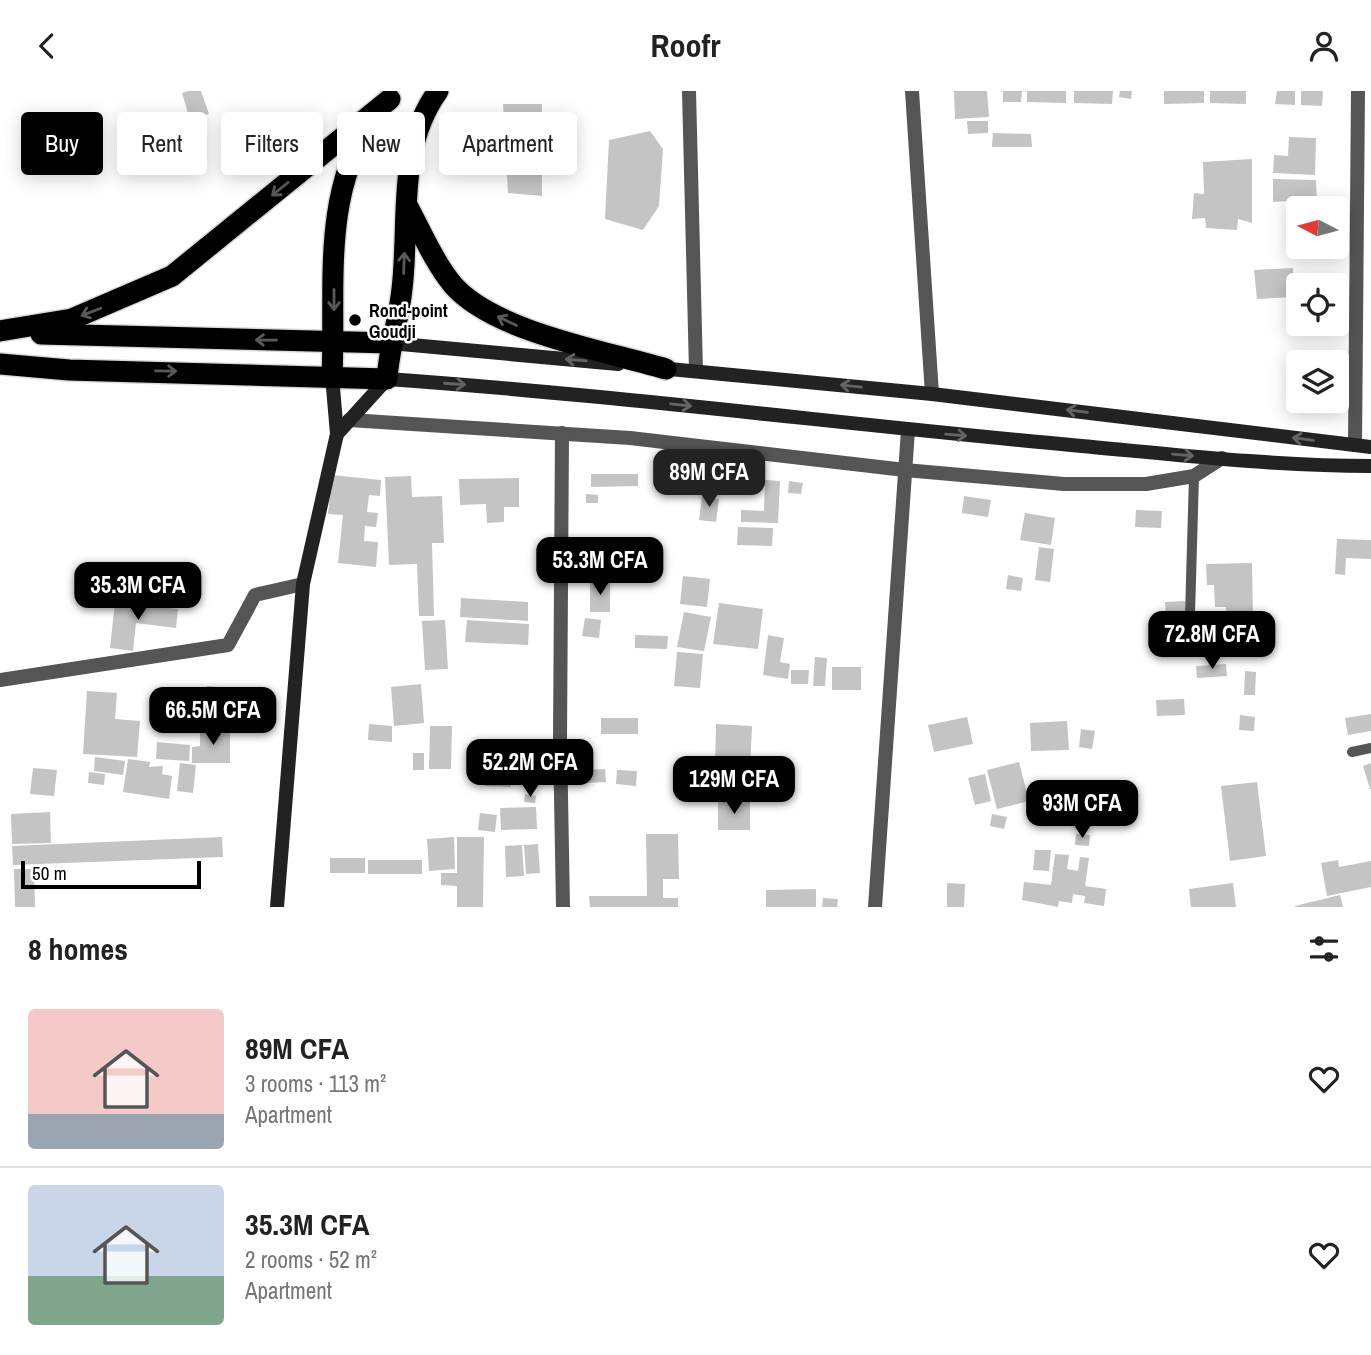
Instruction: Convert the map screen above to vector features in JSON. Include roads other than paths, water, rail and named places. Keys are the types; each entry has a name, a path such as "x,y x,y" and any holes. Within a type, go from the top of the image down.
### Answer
{"highway":[{"path":"0,364 69,370 387,379 390,343 402,287 410,160 419,126 438,91"},
{"path":"0,332 72,320 172,276 393,95"},
{"path":"332,376 334,256 342,183 350,156 369,123 393,95"},
{"path":"406,203 445,274 460,293 477,305 510,323 666,369"},
{"path":"0,332 390,343"}],"main road":[{"path":"390,343 932,394 1371,447"},
{"path":"277,907 303,584 337,434 332,376"},
{"path":"337,434 387,379 561,391 908,430 1222,459 1371,466"}],"street":[{"path":"690,91 696,371"},
{"path":"912,91 932,394"},
{"path":"1355,445 1358,91"},
{"path":"349,420 630,438 905,470 1064,484 1146,484 1195,476 1222,459"},
{"path":"875,907 908,430"},
{"path":"562,433 560,740 563,907"},
{"path":"0,680 228,645 255,595 303,584"}],"lane":[{"path":"1190,615 1195,476"},
{"path":"1352,753 1371,748"}],"place":[{"name":"Rond-point Goudji","path":"355,320"}]}
